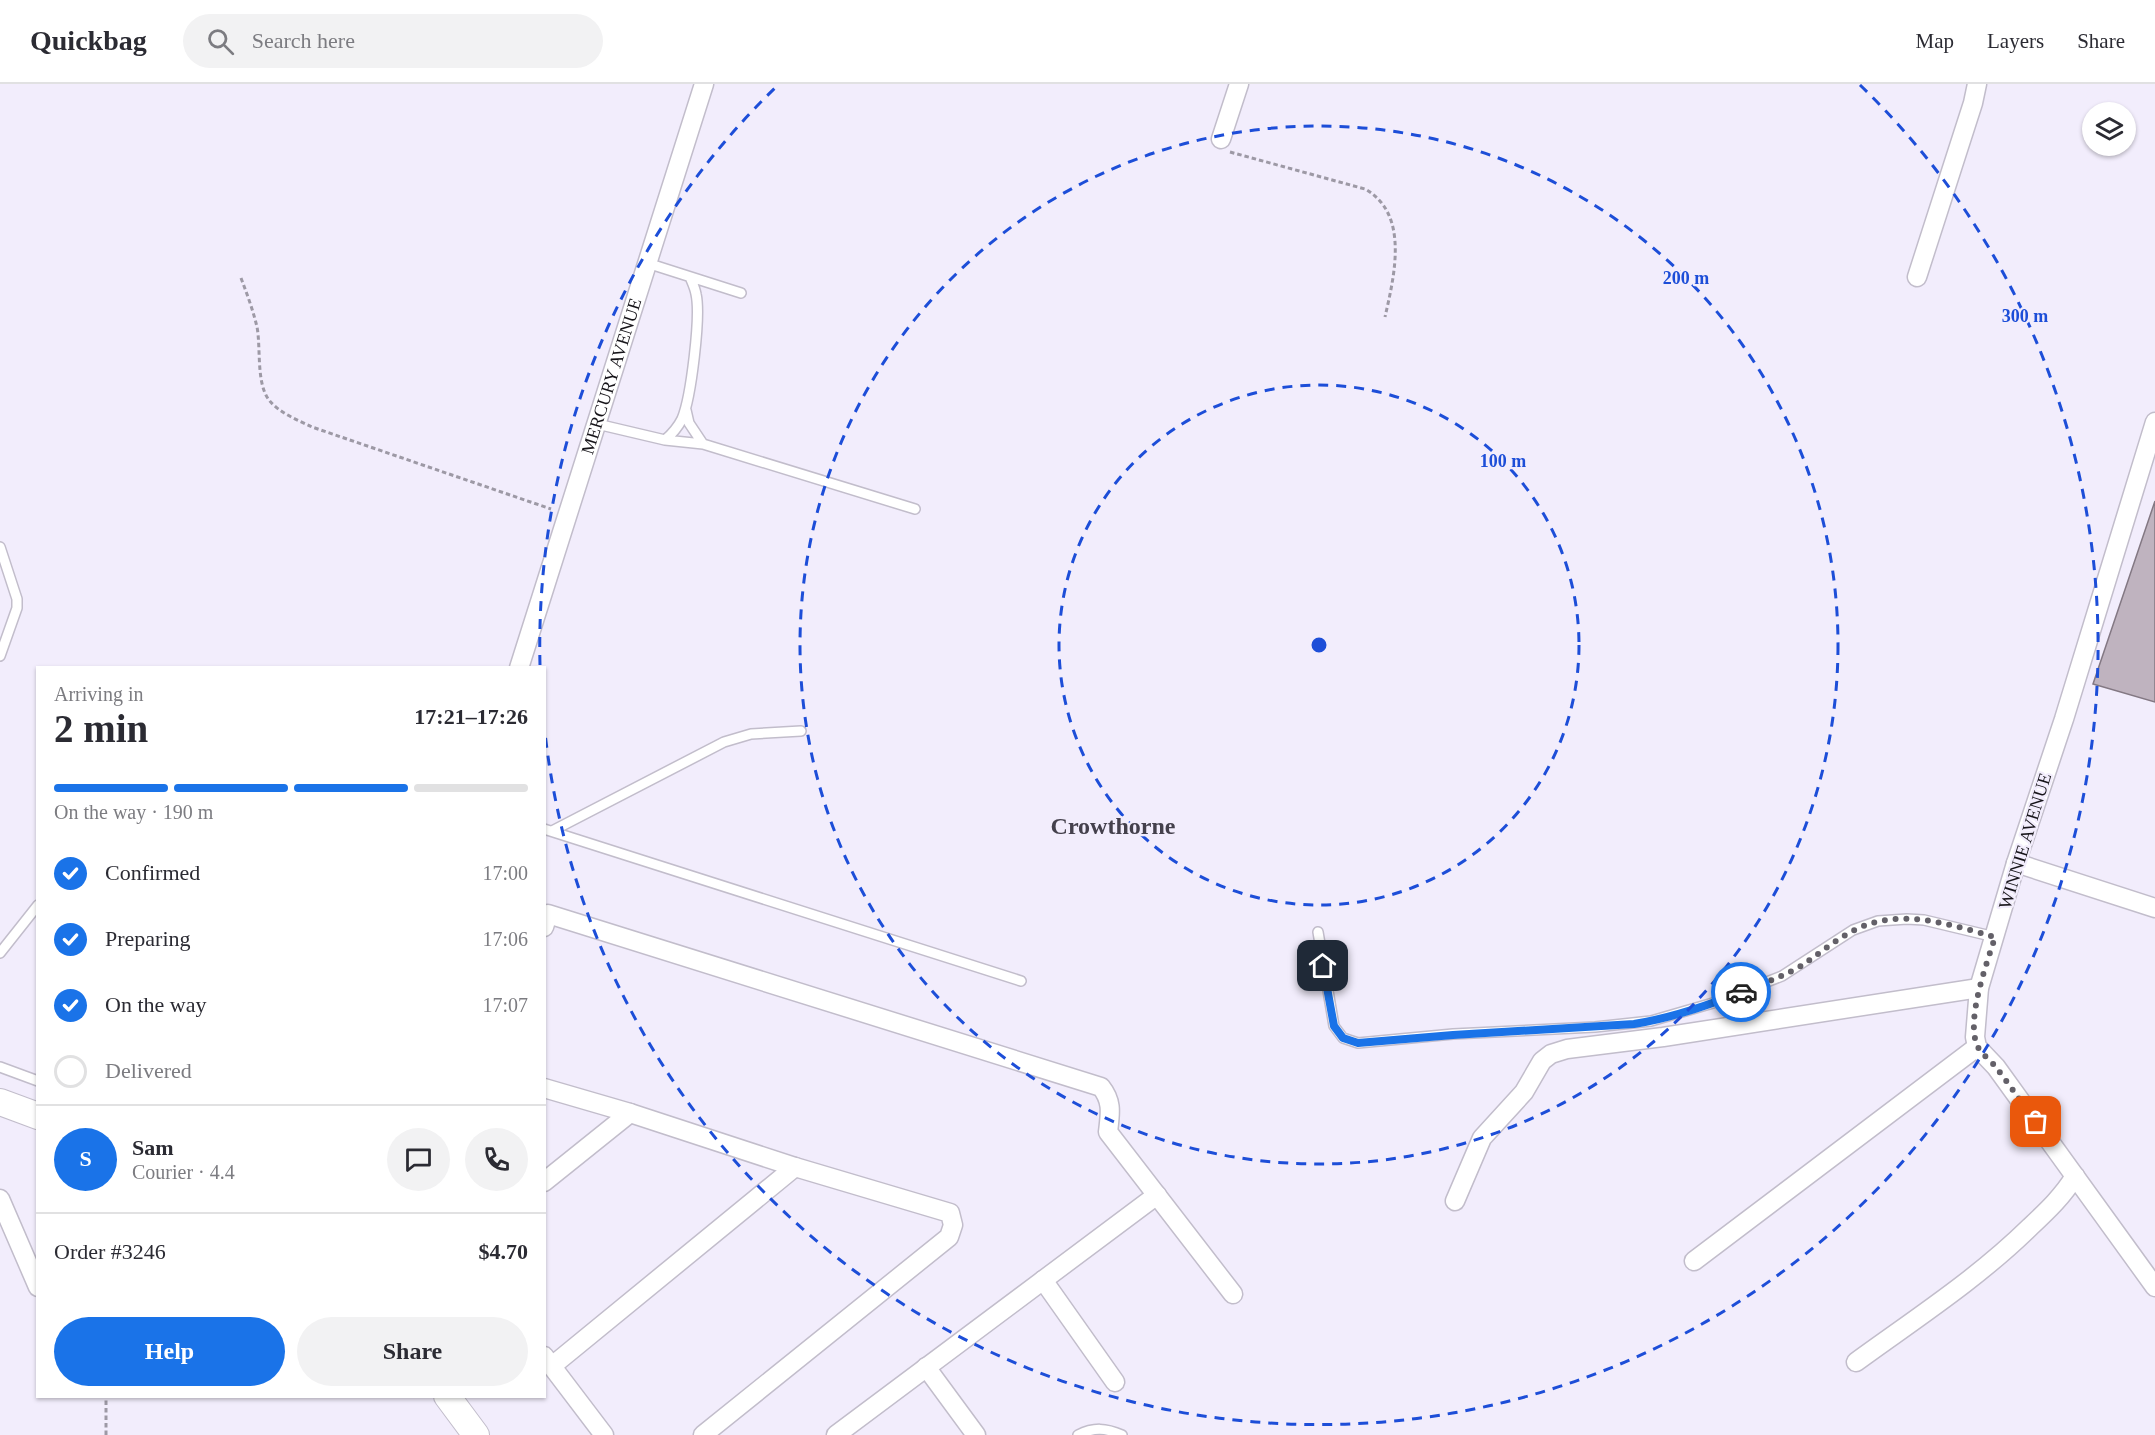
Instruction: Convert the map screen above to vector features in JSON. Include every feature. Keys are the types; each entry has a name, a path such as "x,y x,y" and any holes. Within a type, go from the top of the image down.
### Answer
{"main road":[{"path":"0,1102 36,1115"},
{"path":"0,1116 36,1129"},
{"path":"448,1398 476,1435"}],"street":[{"name":"MERCURY AVENUE","path":"520,666 704,84"},
{"path":"1221,139 1239,84"},
{"path":"1917,277 1973,103 1977,84"},
{"name":"WINNIE AVENUE","path":"1977,1047 1975,1028 1979,988 2155,422"},
{"path":"2016,863 2155,908"},
{"path":"546,920 548,914 1101,1087 1108,1095 1110,1109 1108,1132 1233,1294"},
{"path":"1455,1201 1482,1138 1524,1092 1542,1061 1551,1054 1567,1049 1663,1037 1979,988"},
{"path":"1694,1261 1977,1047 1996,1067 2155,1287"},
{"path":"546,1089 950,1213 953,1225 949,1238 703,1435"},
{"path":"546,1180 630,1113"},
{"path":"604,1435 548,1361 795,1167"},
{"path":"1856,1362 1979,1273 2066,1192 2075,1176"},
{"path":"836,1435 1157,1195"},
{"path":"0,1199 36,1282"},
{"path":"1043,1280 1115,1382"},
{"path":"926,1367 976,1435"}],"lane":[{"path":"647,263 741,293"},
{"path":"665,440 673,433 682,418 689,390 697,322 696,295 690,277"},
{"path":"685,407 689,423 703,444"},
{"path":"597,424 665,440 703,444 915,509"},
{"path":"0,547 17,599 17,608 0,656"},
{"path":"548,830 724,742 750,734 801,731"},
{"path":"548,830 1021,981"},
{"path":"0,953 36,908"},
{"path":"1318,932 1334,1026 1343,1038 1358,1043 1651,1021 1713,1004 1782,976 1853,930 1878,921 1924,920 1995,937"},
{"path":"0,1067 36,1080"},
{"path":"1078,1435 1098,1428 1122,1435"}],"path":[{"path":"1221,139 1233,154 1358,187 1375,195 1385,207 1395,239 1392,284 1385,317"},
{"path":"241,278 256,326 262,385 269,401 277,408 312,427 567,515"},
{"path":"106,1398 106,1435"}],"building":[{"path":"2155,501 2155,702 2093,684"}],"way so far":[{"path":"1741,992 1782,976 1801,966 1853,930 1878,921 1924,920 1995,937 1979,988 1975,1028 1977,1047 1996,1067 2036,1122"}],"district":[{"name":"Crowthorne","path":"1113,826"}],"route":[{"path":"1323,966 1334,1026 1343,1038 1358,1043 1634,1024 1713,1004 1741,992"}]}
